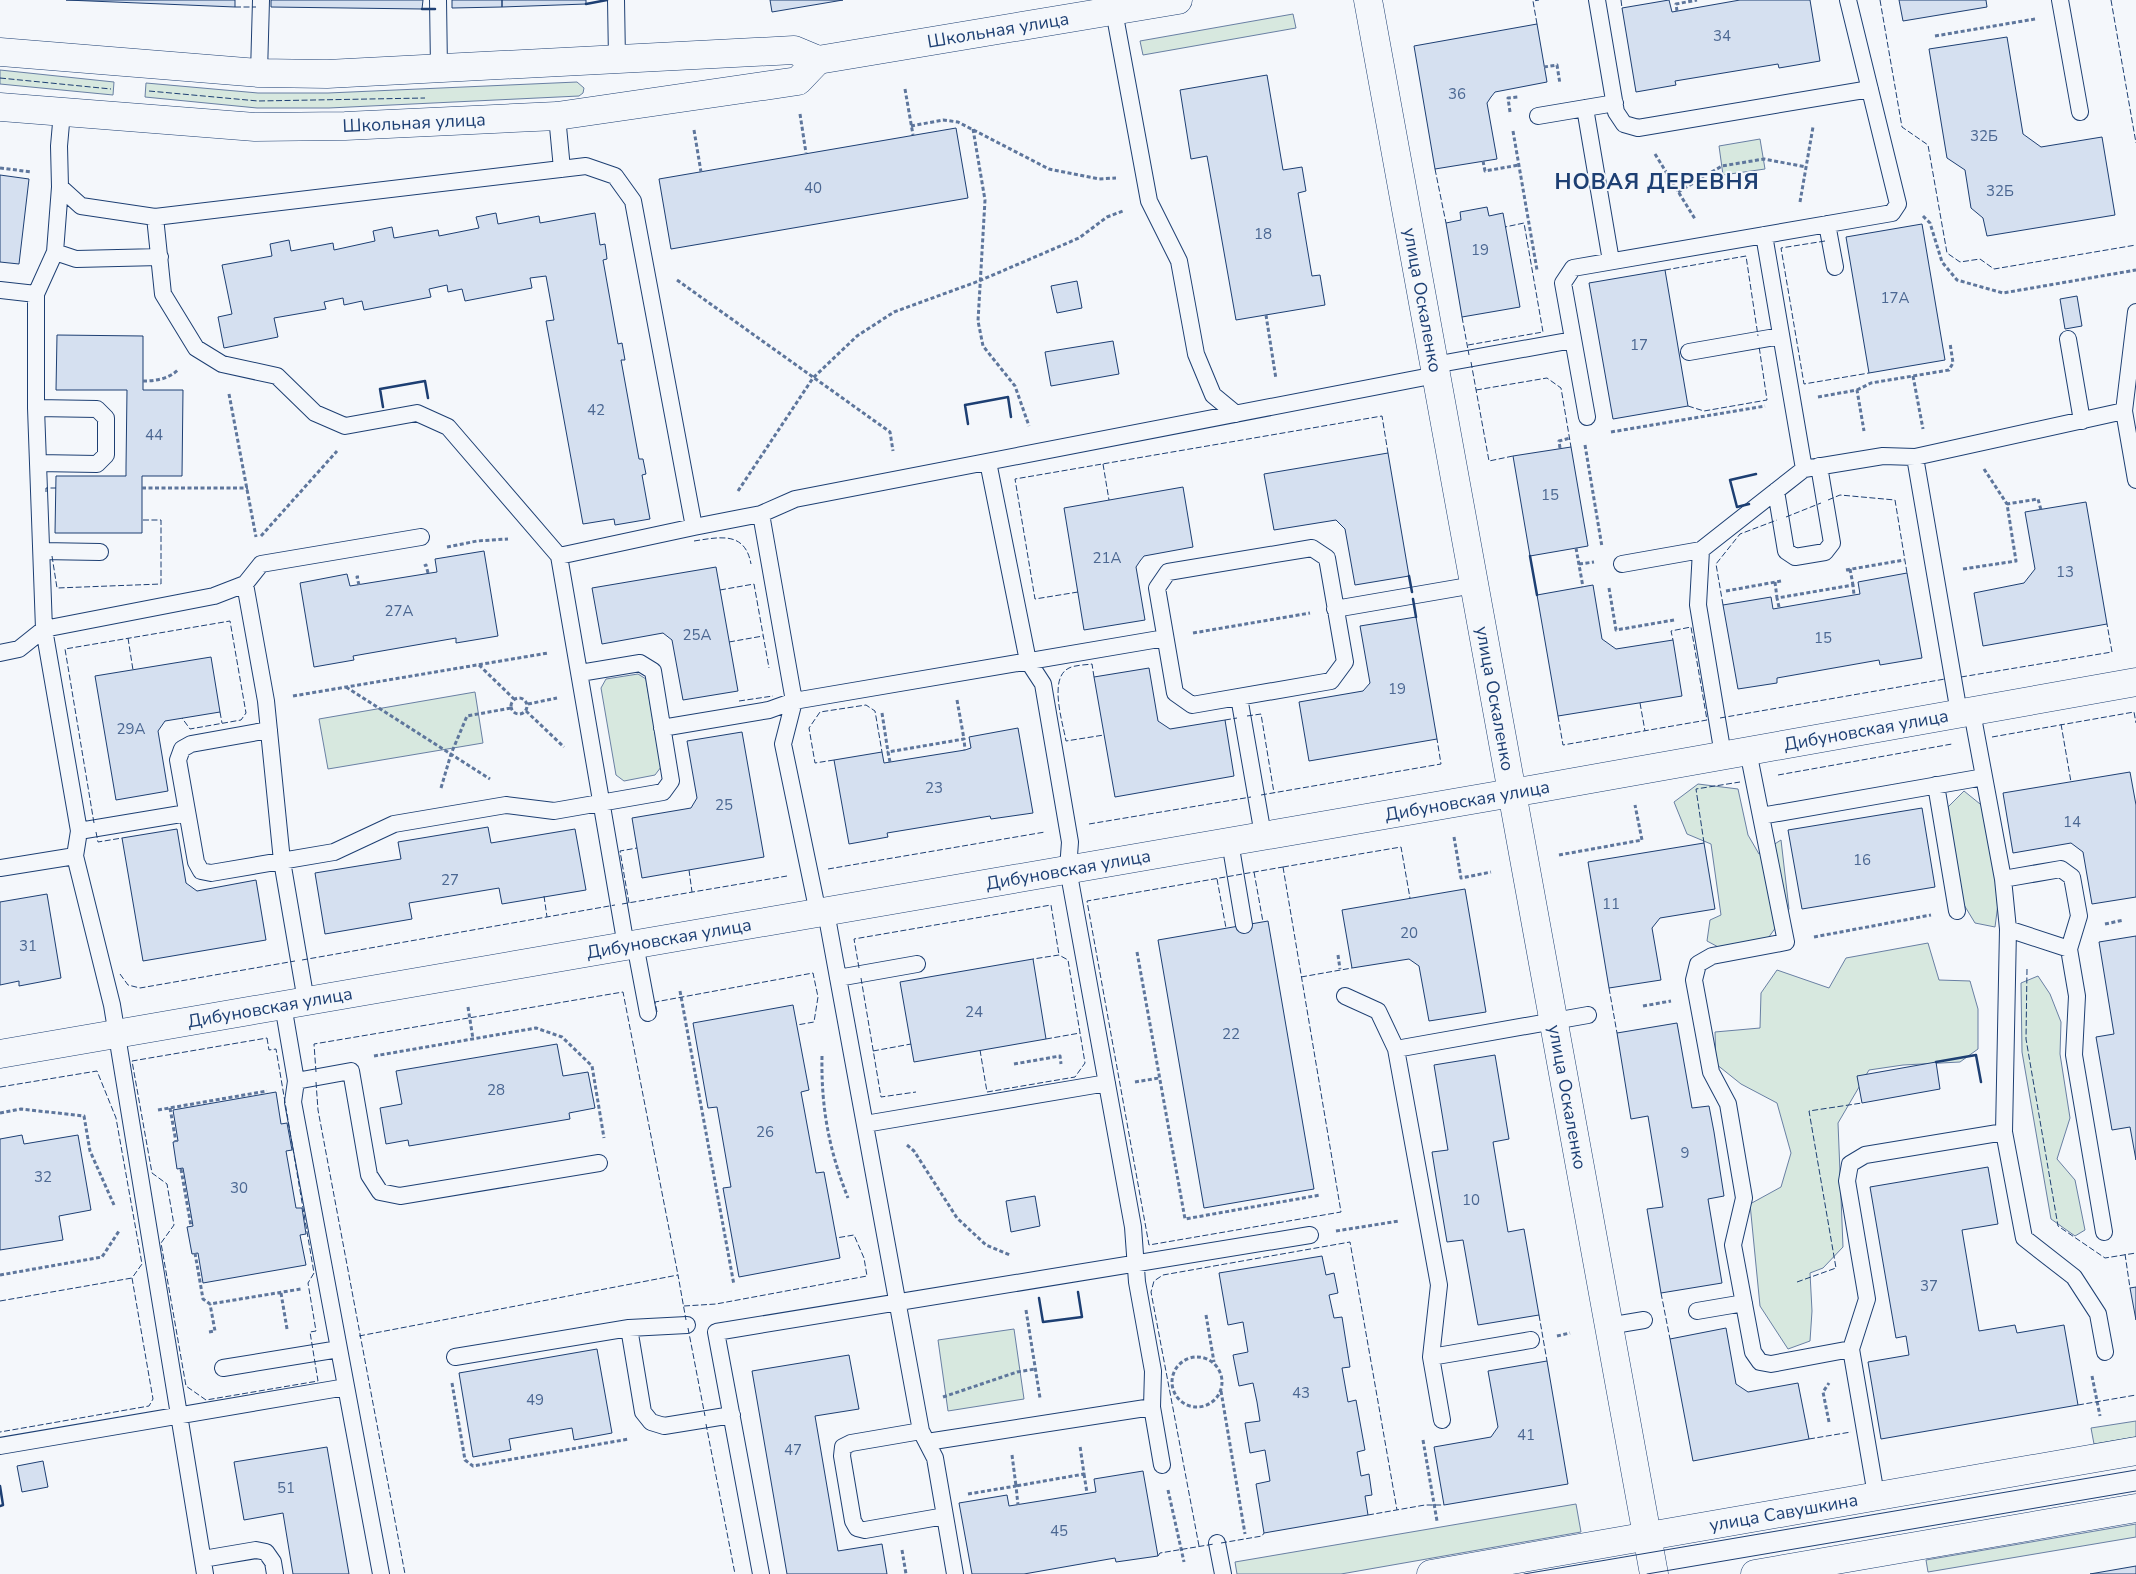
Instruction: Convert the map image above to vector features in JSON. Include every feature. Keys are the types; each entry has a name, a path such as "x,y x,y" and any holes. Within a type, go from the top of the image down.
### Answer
{"street":[{"name":"Школьная улица","path":"0,107 255,127 346,126 557,116 798,80 818,60 1178,0"},
{"name":"улица Оскаленко","path":"1368,0 1654,1574"},
{"path":"0,52 259,73 327,74 794,50 818,60"},
{"name":"Дибуновская улица","path":"0,1054 1230,842 2136,682"},
{"name":"улица Савушкина","path":"1431,1574 2136,1451"},
{"path":"1755,1574 2136,1508"}],"lane":[{"path":"259,73 261,0"},
{"path":"438,0 439,68"},
{"path":"616,0 617,59"},
{"path":"1597,0 1616,112 1624,124 1638,128 1870,88"},
{"path":"1587,417 1563,283 1573,268 1892,213 1898,204 1848,0"},
{"path":"2061,7 2080,112"},
{"path":"1114,11 1149,201 1180,261 1196,354 1213,395 1236,414"},
{"path":"1538,116 1615,103"},
{"path":"1584,108 1611,261"},
{"path":"62,112 59,146 60,187 55,252 36,294 36,408 44,629 79,831 75,856 112,1006 204,1566 256,1550 266,1552 273,1562 275,1574"},
{"path":"557,116 562,169"},
{"path":"60,187 81,206 155,217 586,166 615,176 633,201 694,527"},
{"path":"155,217 163,294 196,348 222,364 277,376 315,413 345,426 417,413 448,427 560,556 602,803 631,945 648,1014"},
{"path":"1827,224 1835,267"},
{"path":"1764,235 1792,401 1832,543 1825,552 1795,557 1786,551 1776,491"},
{"path":"55,252 76,259 160,257"},
{"path":"0,290 36,294"},
{"path":"2135,473 2124,411 2136,312"},
{"path":"1689,352 1781,336"},
{"path":"2068,339 2082,421"},
{"path":"560,556 761,514 795,499 1281,405 1573,340"},
{"path":"36,408 97,409 106,418 106,455 97,464 38,463"},
{"path":"1622,564 1701,550 1776,491 1811,468 1883,456 1921,456 2124,411"},
{"path":"1921,456 1935,574 1965,712 1984,778 2004,879 2008,929 2004,1132 2024,1238 2074,1277 2098,1314 2105,1352"},
{"path":"988,462 1028,661 1043,684 1070,842 1068,869 1133,1227 1136,1263 1153,1372 1152,1407 1162,1464"},
{"path":"761,514 794,701 783,744 838,978 897,1302 924,1436 935,1458 954,1574"},
{"path":"0,652 19,649 44,629 214,596 246,584 261,564 422,536"},
{"path":"1312,548 1327,558 1335,609 1345,662 1331,681 1192,705 1175,693 1157,588 1168,572 1312,548"},
{"path":"1701,550 1698,605 1735,753 1760,816 1786,942 1712,956 1698,964 1694,980 1711,1072 1728,1104 1744,1198 1733,1244 1753,1352 1760,1362 1771,1364 1851,1349"},
{"path":"42,551 100,552"},
{"path":"246,584 266,701 282,861 294,1003 296,1081 293,1102 381,1574"},
{"path":"1335,609 1474,585"},
{"path":"662,728 769,710 794,701 1165,638"},
{"path":"269,730 190,744 182,749 178,760 196,862 201,871 211,873 334,852 394,824 506,805 554,811 663,792 671,780 653,672 640,663 580,673"},
{"path":"1239,697 1263,835"},
{"path":"1760,816 1984,778"},
{"path":"1936,786 1958,910"},
{"path":"79,831 187,813"},
{"path":"1230,842 1244,925"},
{"path":"0,868 75,856"},
{"path":"2004,879 2061,869 2072,877 2079,916 2069,949 2077,996 2074,1055 2104,1232"},
{"path":"2008,929 2069,949"},
{"path":"838,978 917,964"},
{"path":"1345,996 1378,1011 1396,1049 1439,1285 1431,1357 1442,1420"},
{"path":"1396,1049 1588,1015"},
{"path":"296,1081 351,1071 369,1175 380,1192 400,1196 599,1163"},
{"path":"865,1124 1107,1083"},
{"path":"1876,1495 1851,1349 1867,1299 1847,1181 1850,1164 1866,1155 2004,1132"},
{"path":"761,1574 716,1332 1310,1235"},
{"path":"1697,1311 1744,1303"},
{"path":"1608,1326 1644,1320"},
{"path":"455,1357 629,1328 687,1325"},
{"path":"629,1328 644,1412 652,1422 664,1426 732,1415"},
{"path":"1431,1357 1531,1340"},
{"path":"223,1368 339,1349"},
{"path":"0,1446 346,1388"},
{"path":"945,1516 865,1530 857,1528 853,1521 842,1456 843,1447 851,1443 1008,1430 1152,1407"},
{"path":"1217,1543 1223,1574"}],"path":[{"path":"1678,11 1676,2 1697,0"},
{"path":"1935,36 2061,7"},
{"path":"1544,67 1557,65 1561,89"},
{"path":"905,88 913,135"},
{"path":"1511,117 1508,98 1526,95"},
{"path":"1794,230 1818,97"},
{"path":"798,106 806,153"},
{"path":"911,126 943,120 958,122 1050,169 1099,178"},
{"path":"693,124 701,172"},
{"path":"1513,127 1539,278"},
{"path":"973,129 985,200 978,322 983,346 1016,386 1027,415 1034,453"},
{"path":"1678,192 1722,166 1764,159 1806,167"},
{"path":"1483,161 1485,171 1519,165"},
{"path":"1898,204 1919,210 1930,224 1942,262 1957,280 2003,293 2136,270"},
{"path":"717,523 813,378 857,336 894,312 979,281 1079,238 1107,217"},
{"path":"644,257 890,432 898,479"},
{"path":"1266,315 1281,405"},
{"path":"1602,434 1857,390 1871,383 1949,370 1954,363 1950,343"},
{"path":"143,381 157,381 174,374 188,361 196,348"},
{"path":"222,364 235,418 257,540 339,448 345,426"},
{"path":"1913,376 1921,456"},
{"path":"1857,390 1868,458"},
{"path":"1560,448 1559,441 1576,438"},
{"path":"1935,574 2016,560 2007,504 1968,445"},
{"path":"142,488 248,488"},
{"path":"2007,504 2038,499 2040,510"},
{"path":"442,548 477,542"},
{"path":"1576,548 1583,587"},
{"path":"1579,564 1596,561"},
{"path":"1850,569 1854,595"},
{"path":"1775,582 1779,607"},
{"path":"1778,598 1852,585"},
{"path":"1165,638 1335,609"},
{"path":"266,701 575,648"},
{"path":"478,665 514,699"},
{"path":"346,688 503,787 506,805"},
{"path":"511,708 518,715 522,714 528,707 526,700 522,698 514,699"},
{"path":"511,708 514,699"},
{"path":"451,754 467,716 511,708"},
{"path":"961,723 966,750"},
{"path":"886,736 890,762"},
{"path":"888,752 964,739"},
{"path":"1559,855 1642,840 1634,801"},
{"path":"1453,829 1461,878 1491,872"},
{"path":"1786,942 1958,910"},
{"path":"1136,952 1185,1219 1320,1195"},
{"path":"680,991 734,1285"},
{"path":"469,1018 473,1039"},
{"path":"351,1071 370,1057 536,1028 562,1037 592,1066 604,1136 599,1163"},
{"path":"130,1114 270,1091"},
{"path":"170,1108 176,1142"},
{"path":"0,1113 21,1109 84,1116 90,1151 113,1199 115,1208"},
{"path":"885,1121 914,1152 956,1218 986,1244 1018,1259 1044,1424"},
{"path":"181,1169 190,1226"},
{"path":"1310,1235 1426,1216"},
{"path":"0,1275 102,1257 119,1232 118,1225"},
{"path":"195,1253 203,1299 210,1304 215,1331 209,1332"},
{"path":"210,1304 309,1288"},
{"path":"281,1293 292,1357"},
{"path":"1206,1315 1214,1363 1222,1376 1221,1391 1246,1538"},
{"path":"2100,1416 2091,1370 2105,1352"},
{"path":"455,1357 449,1366 465,1460 473,1466 630,1439 652,1422"},
{"path":"1214,1363 1203,1357 1190,1357 1179,1364 1172,1374 1171,1387 1177,1399 1188,1406 1201,1407 1213,1402 1221,1391"},
{"path":"950,1396 1017,1372 1035,1369"},
{"path":"1076,1420 1087,1493"},
{"path":"1437,1521 1423,1439 1442,1420"},
{"path":"1008,1430 1018,1505"},
{"path":"1162,1464 1184,1562"},
{"path":"942,1498 1084,1474"}],"shaded area":[{"path":"1293,14 1296,28 1143,55 1140,41"},
{"path":"0,70 114,82 113,95 0,84"},
{"path":"577,82 584,88 583,93 579,96 329,108 257,108 145,97 146,83 258,93 328,93"},
{"path":"1760,139 1765,169 1723,175 1719,146"},
{"path":"638,674 646,679 661,767 655,775 624,781 616,775 601,688 606,679"},
{"path":"475,692 483,743 328,769 319,719"},
{"path":"1698,784 1738,789 1748,835 1759,854 1781,840 1789,909 1766,941 1737,957 1707,941 1710,920 1721,915 1711,844 1687,834 1674,802"},
{"path":"1964,791 1985,808 1999,896 1995,927 1975,923 1958,895 1944,811"},
{"path":"1928,943 1939,980 1970,981 1978,1009 1978,1049 1960,1062 1903,1065 1869,1070 1838,1123 1843,1247 1823,1268 1810,1273 1812,1311 1810,1341 1788,1349 1760,1306 1750,1204 1781,1187 1791,1153 1777,1103 1741,1084 1716,1064 1715,1032 1760,1028 1761,993 1777,970 1829,988 1846,958"},
{"path":"2038,976 2050,994 2061,1022 2060,1054 2070,1118 2057,1159 2075,1180 2085,1230 2075,1236 2051,1219 2022,1052 2021,983"},
{"path":"1014,1329 1024,1399 948,1411 938,1340"},
{"path":"2136,1421 2136,1437 2094,1444 2091,1428"},
{"path":"1576,1504 1581,1532 1341,1574 1237,1574 1235,1562"},
{"path":"2136,1524 2136,1537 1928,1572 1926,1560"}],"building":[{"path":"66,0 235,0 235,7"},
{"path":"271,0 423,0 422,9 271,7"},
{"path":"452,0 502,0 502,7 452,8"},
{"path":"502,0 586,0 586,4 502,7"},
{"path":"770,0 843,0 772,12"},
{"path":"1669,0 1672,12 1740,0 1810,0 1820,61 1779,68 1778,64 1675,81 1676,85 1636,92 1622,8"},
{"path":"1899,0 1986,0 1987,7 1903,21"},
{"path":"1537,24 1547,82 1495,92 1487,103 1497,159 1435,169 1414,46"},
{"path":"2007,37 2023,134 2041,147 2102,137 2115,215 1987,236 1983,218 1971,208 1965,170 1947,158 1929,49"},
{"path":"1267,75 1283,170 1302,167 1306,191 1298,193 1312,276 1320,275 1325,305 1236,320 1207,156 1191,159 1180,90"},
{"path":"956,128 968,198 671,249 659,179"},
{"path":"0,175 29,179 19,264 0,262"},
{"path":"1487,207 1489,216 1503,213 1520,307 1462,317 1446,223 1461,220 1460,212"},
{"path":"496,213 498,224 539,216 540,223 595,213 600,245 605,244 607,259 603,260 618,344 622,343 625,360 621,360 639,459 643,459 646,474 642,475 650,519 615,525 614,519 583,524 546,321 554,320 546,276 530,278 532,288 465,301 462,289 448,292 447,285 429,289 431,297 364,310 362,301 344,305 343,298 324,302 326,309 274,318 278,337 224,348 218,317 232,314 222,265 272,256 270,244 289,240 291,251 333,243 334,250 375,241 373,231 392,227 394,238 438,230 439,236 479,228 476,217"},
{"path":"1922,224 1945,360 1869,373 1846,237"},
{"path":"1665,270 1688,406 1613,419 1589,283"},
{"path":"1077,281 1082,308 1057,313 1051,286"},
{"path":"2077,296 2082,326 2065,329 2060,299"},
{"path":"57,335 143,336 143,390 183,390 182,476 142,476 142,533 55,533 56,476 126,476 127,390 56,390"},
{"path":"1113,341 1119,374 1051,386 1045,352"},
{"path":"1571,447 1588,546 1530,556 1513,456"},
{"path":"1388,453 1409,576 1355,585 1345,529 1336,520 1274,530 1264,474"},
{"path":"1183,487 1193,547 1144,556 1136,567 1145,620 1084,630 1064,508"},
{"path":"2086,502 2107,624 1983,646 1974,593 2024,583 2035,569 2025,512"},
{"path":"484,551 498,636 456,643 456,638 353,656 354,660 314,667 300,583 347,574 350,586 437,572 435,559"},
{"path":"716,567 738,691 683,700 672,640 663,633 602,644 592,588"},
{"path":"1907,573 1922,658 1880,665 1879,660 1777,678 1777,683 1738,689 1723,605 1771,597 1773,609 1860,594 1858,582"},
{"path":"1593,585 1602,639 1616,649 1673,640 1682,696 1558,716 1537,595"},
{"path":"1416,617 1437,739 1309,761 1299,702 1363,691 1370,683 1360,626"},
{"path":"211,657 220,712 165,721 158,731 168,791 116,800 95,676"},
{"path":"1149,668 1158,721 1170,729 1225,720 1234,776 1115,797 1094,677"},
{"path":"1018,728 1033,813 991,819 990,816 887,833 888,837 849,844 834,760 882,752 884,763 965,750 971,748 969,737"},
{"path":"742,732 764,857 642,878 632,818 691,808 697,798 687,741"},
{"path":"2130,772 2136,805 2136,897 2092,904 2083,852 2071,843 2013,853 2003,793"},
{"path":"1922,808 1935,887 1802,909 1788,830"},
{"path":"488,827 491,843 575,829 586,890 502,904 499,888 409,903 412,919 325,934 315,873 401,859 398,842"},
{"path":"177,829 186,883 197,891 256,880 266,940 143,961 122,838"},
{"path":"1704,843 1715,909 1660,918 1652,928 1661,980 1609,988 1588,862"},
{"path":"1465,889 1486,1012 1429,1021 1419,966 1409,959 1352,968 1342,910"},
{"path":"47,894 61,978 19,986 19,981 0,985 0,902"},
{"path":"1268,921 1314,1189 1204,1208 1158,940"},
{"path":"2136,936 2136,1160 2130,1127 2112,1130 2096,1037 2114,1034 2099,942"},
{"path":"1033,959 1046,1039 914,1062 900,982"},
{"path":"793,1005 809,1090 801,1092 816,1173 824,1172 840,1258 739,1277 723,1188 731,1187 717,1107 708,1108 693,1023"},
{"path":"1677,1023 1692,1108 1709,1106 1714,1132 1724,1196 1708,1199 1722,1283 1661,1293 1647,1209 1663,1207 1648,1116 1631,1119 1617,1033"},
{"path":"557,1044 563,1076 588,1072 595,1108 569,1113 570,1119 409,1146 408,1140 386,1144 380,1108 402,1104 396,1071"},
{"path":"1495,1055 1509,1139 1493,1142 1508,1232 1524,1229 1539,1315 1478,1325 1463,1240 1447,1242 1432,1152 1448,1150 1434,1065"},
{"path":"1936,1062 1940,1089 1862,1103 1857,1076"},
{"path":"276,1092 281,1124 287,1123 292,1150 286,1151 296,1208 302,1208 306,1234 300,1235 306,1265 203,1283 198,1253 192,1254 187,1227 193,1226 183,1168 177,1169 173,1142 178,1141 173,1110"},
{"path":"22,1135 24,1144 78,1135 91,1210 59,1216 63,1240 0,1250 0,1139"},
{"path":"1988,1167 1998,1224 1962,1230 1979,1331 2015,1325 2017,1333 2064,1325 2078,1405 1881,1439 1868,1362 1909,1355 1906,1336 1896,1338 1870,1187"},
{"path":"1035,1196 1040,1226 1011,1232 1006,1201"},
{"path":"1322,1256 1326,1275 1334,1273 1338,1293 1329,1295 1334,1318 1342,1317 1350,1367 1342,1368 1348,1402 1356,1400 1365,1450 1357,1452 1361,1476 1369,1474 1372,1495 1365,1496 1368,1515 1264,1533 1256,1484 1270,1481 1265,1450 1250,1453 1245,1423 1260,1421 1257,1402 1253,1383 1239,1386 1233,1355 1248,1352 1243,1322 1228,1325 1219,1273"},
{"path":"2136,1287 2136,1320 2130,1288"},
{"path":"1726,1328 1736,1384 1748,1392 1798,1383 1809,1439 1693,1461 1670,1339"},
{"path":"597,1349 612,1433 574,1440 572,1428 509,1439 511,1450 473,1457 459,1373"},
{"path":"849,1355 859,1409 815,1416 838,1551 882,1544 887,1574 787,1574 752,1371"},
{"path":"1547,1361 1568,1484 1444,1505 1434,1447 1491,1437 1498,1427 1488,1371"},
{"path":"327,1447 349,1574 293,1574 283,1513 244,1520 234,1462"},
{"path":"43,1461 48,1487 22,1492 17,1466"},
{"path":"1143,1471 1158,1556 1116,1562 1115,1558 1024,1574 972,1574 959,1503 1007,1495 1009,1506 1096,1492 1094,1479"},
{"path":"2136,1566 2136,1574 2090,1574"}],"tram line":[{"path":"1524,1574 2136,1470"},
{"path":"1647,1574 2136,1491"}],"fence":[{"path":"1537,24 1533,1 1539,0"},
{"path":"1621,0 1622,8"},
{"path":"1880,0 1902,127 1928,145 1947,253 1960,262 1980,259 1994,269 2136,245"},
{"path":"2111,0 2136,143"},
{"path":"235,7 256,7"},
{"path":"0,78 111,89"},
{"path":"149,91 258,101 425,98"},
{"path":"1435,169 1446,223"},
{"path":"1468,345 1543,332 1524,223 1505,227"},
{"path":"1825,241 1781,248 1804,384 1869,373"},
{"path":"1665,270 1746,256 1758,336"},
{"path":"1462,317 1469,355"},
{"path":"1688,406 1704,411 1767,400 1759,346"},
{"path":"1471,362 1489,461 1513,456"},
{"path":"1476,390 1547,378 1561,388 1571,447"},
{"path":"1078,592 1035,599 1015,479 1382,416 1388,453"},
{"path":"1103,464 1109,500"},
{"path":"46,492 46,488 56,488"},
{"path":"1828,500 1840,495 1895,500 1907,573"},
{"path":"1786,517 1821,503"},
{"path":"52,556 57,588 161,584 161,520 142,520"},
{"path":"1723,605 1716,564 1740,534 1777,520"},
{"path":"694,541 713,538 737,541 748,553 751,564"},
{"path":"720,590 754,584 769,668"},
{"path":"94,823 65,649 230,621 246,713 241,720 190,729 182,718"},
{"path":"1961,677 2112,652 2107,624"},
{"path":"1558,716 1563,745 1707,720 1691,627 1671,631 1673,640"},
{"path":"729,642 763,636"},
{"path":"128,638 133,670"},
{"path":"1094,677 1092,664 1071,667 1063,673 1059,681 1058,691 1060,713 1066,741 1104,735"},
{"path":"1720,718 1945,679"},
{"path":"739,701 773,696"},
{"path":"1640,703 1645,731"},
{"path":"834,760 815,763 809,728 820,712 866,705 875,711 882,752"},
{"path":"220,712 222,723"},
{"path":"1992,737 2134,712 2136,723"},
{"path":"1247,716 1261,714 1274,793"},
{"path":"1225,720 1237,718"},
{"path":"2061,724 2071,782"},
{"path":"1261,795 1441,764 1437,739"},
{"path":"1778,775 1952,744"},
{"path":"1704,843 1696,789 1740,782"},
{"path":"1089,824 1251,797"},
{"path":"96,832 98,842 122,838"},
{"path":"828,869 1045,832"},
{"path":"1283,867 1401,847 1410,898"},
{"path":"629,903 620,851 637,848"},
{"path":"1283,867 1341,1212 1149,1245 1087,901 1283,867"},
{"path":"689,870 692,892"},
{"path":"1254,872 1263,922"},
{"path":"622,904 787,876"},
{"path":"1217,879 1226,928"},
{"path":"544,896 547,917"},
{"path":"302,960 615,905"},
{"path":"859,968 854,939 1051,905 1059,955"},
{"path":"980,1050 987,1092 1075,1077 1085,1063 1068,960 1059,955 1033,959"},
{"path":"120,974 128,985 140,988 295,961"},
{"path":"1301,977 1352,968"},
{"path":"2027,969 2026,1039 2058,1226 2105,1258 2136,1253"},
{"path":"657,1012 655,1002 813,973 818,997 814,1022 797,1025"},
{"path":"861,978 881,1097 916,1092"},
{"path":"1609,988 1617,1033"},
{"path":"316,1072 314,1044 623,992 678,1275"},
{"path":"1046,1039 1080,1033"},
{"path":"267,1038 269,1050 276,1049 314,1273 308,1283 316,1331 310,1332 318,1381 206,1400 186,1386 161,1243 174,1225 167,1184 152,1173 132,1061 267,1038"},
{"path":"873,1051 911,1044"},
{"path":"0,1087 97,1071 116,1118 142,1264 132,1278 153,1399 149,1406 0,1432"},
{"path":"316,1082 318,1110 405,1574"},
{"path":"1797,1282 1836,1268 1809,1111 1862,1103"},
{"path":"684,1306 716,1304 867,1276 864,1258 854,1235 836,1238"},
{"path":"1199,1546 1151,1292 1154,1281 1163,1275 1350,1242 1397,1510"},
{"path":"2125,1254 2130,1288"},
{"path":"359,1336 678,1275 686,1320"},
{"path":"0,1301 132,1278"},
{"path":"1661,1293 1670,1339"},
{"path":"1539,1315 1547,1361"},
{"path":"688,1328 705,1416"},
{"path":"2078,1405 2136,1395"},
{"path":"706,1424 735,1574"},
{"path":"1809,1439 1851,1432"},
{"path":"1368,1515 1425,1505 1444,1505"},
{"path":"1221,1543 1262,1536 1264,1533"},
{"path":"1158,1556 1160,1553 1214,1544"}],"wall":[{"path":"586,4 607,0"},
{"path":"422,9 435,9"},
{"path":"383,407 380,389 425,381 428,398"},
{"path":"968,424 965,405 1008,397 1011,417"},
{"path":"1749,504 1737,507 1730,480 1756,474"},
{"path":"1530,556 1537,595"},
{"path":"1409,576 1412,592"},
{"path":"1413,599 1416,617"},
{"path":"1936,1062 1976,1055 1981,1082"},
{"path":"1039,1298 1043,1322 1082,1317 1078,1292"},
{"path":"0,1486 3,1505 0,1506"}],"district":[{"name":"НОВАЯ ДЕРЕВНЯ","path":"1657,181"}]}
